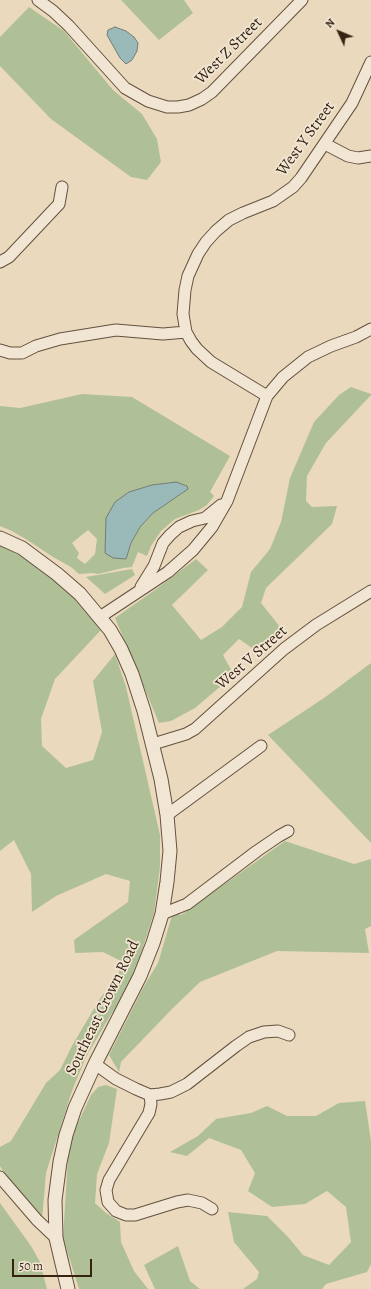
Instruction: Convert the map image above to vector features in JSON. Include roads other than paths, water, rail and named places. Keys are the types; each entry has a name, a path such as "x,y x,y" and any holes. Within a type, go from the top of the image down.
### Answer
{"street":[{"name":"West Z Street","path":"38,0 53,11 69,26 125,88 148,101 167,107 189,105 212,92 302,0"},
{"name":"West Y Street","path":"186,332 183,314 185,290 192,265 206,242 229,220 273,201 293,187 325,144 352,103 371,62"},
{"path":"325,144 348,156 358,158 371,156"},
{"path":"0,262 8,257 59,204 62,187"},
{"path":"100,617 168,572 193,550 212,526 227,501 267,396 283,377 308,357 331,346 356,337 371,329"},
{"path":"0,350 10,353 22,353 56,340 116,330 163,334 186,332 197,349 211,362 267,396"},
{"path":"138,591 154,566 163,543 170,535 180,527 192,521 204,518 227,501"},
{"name":"Southeast Crown Road","path":"0,538 22,548 58,574 80,594 110,630 121,649 132,674 153,744 167,814 170,851 162,914 153,943 140,976 95,1064 75,1108 60,1162 55,1200 56,1238 68,1289"},
{"name":"West V Street","path":"153,744 186,734 195,729 284,649 321,622 371,591"},
{"path":"167,814 261,746"},
{"path":"162,914 187,904 258,851 288,831"},
{"path":"95,1064 116,1079 150,1095 171,1092 180,1088 250,1037 264,1032 278,1031 289,1035"},
{"path":"150,1095 151,1104 149,1113 109,1180 106,1190 108,1202 116,1211 126,1215 135,1215 188,1200 202,1202 212,1209"},
{"path":"0,1176 25,1207 56,1238"}],"water":[{"path":"115,27 126,31 134,37 138,43 137,51 132,60 126,64 120,58 107,35 108,30"},
{"path":"176,482 187,486 188,489 153,513 140,527 131,543 126,559 113,558 105,553 106,518 115,502 129,492 152,485"}]}
